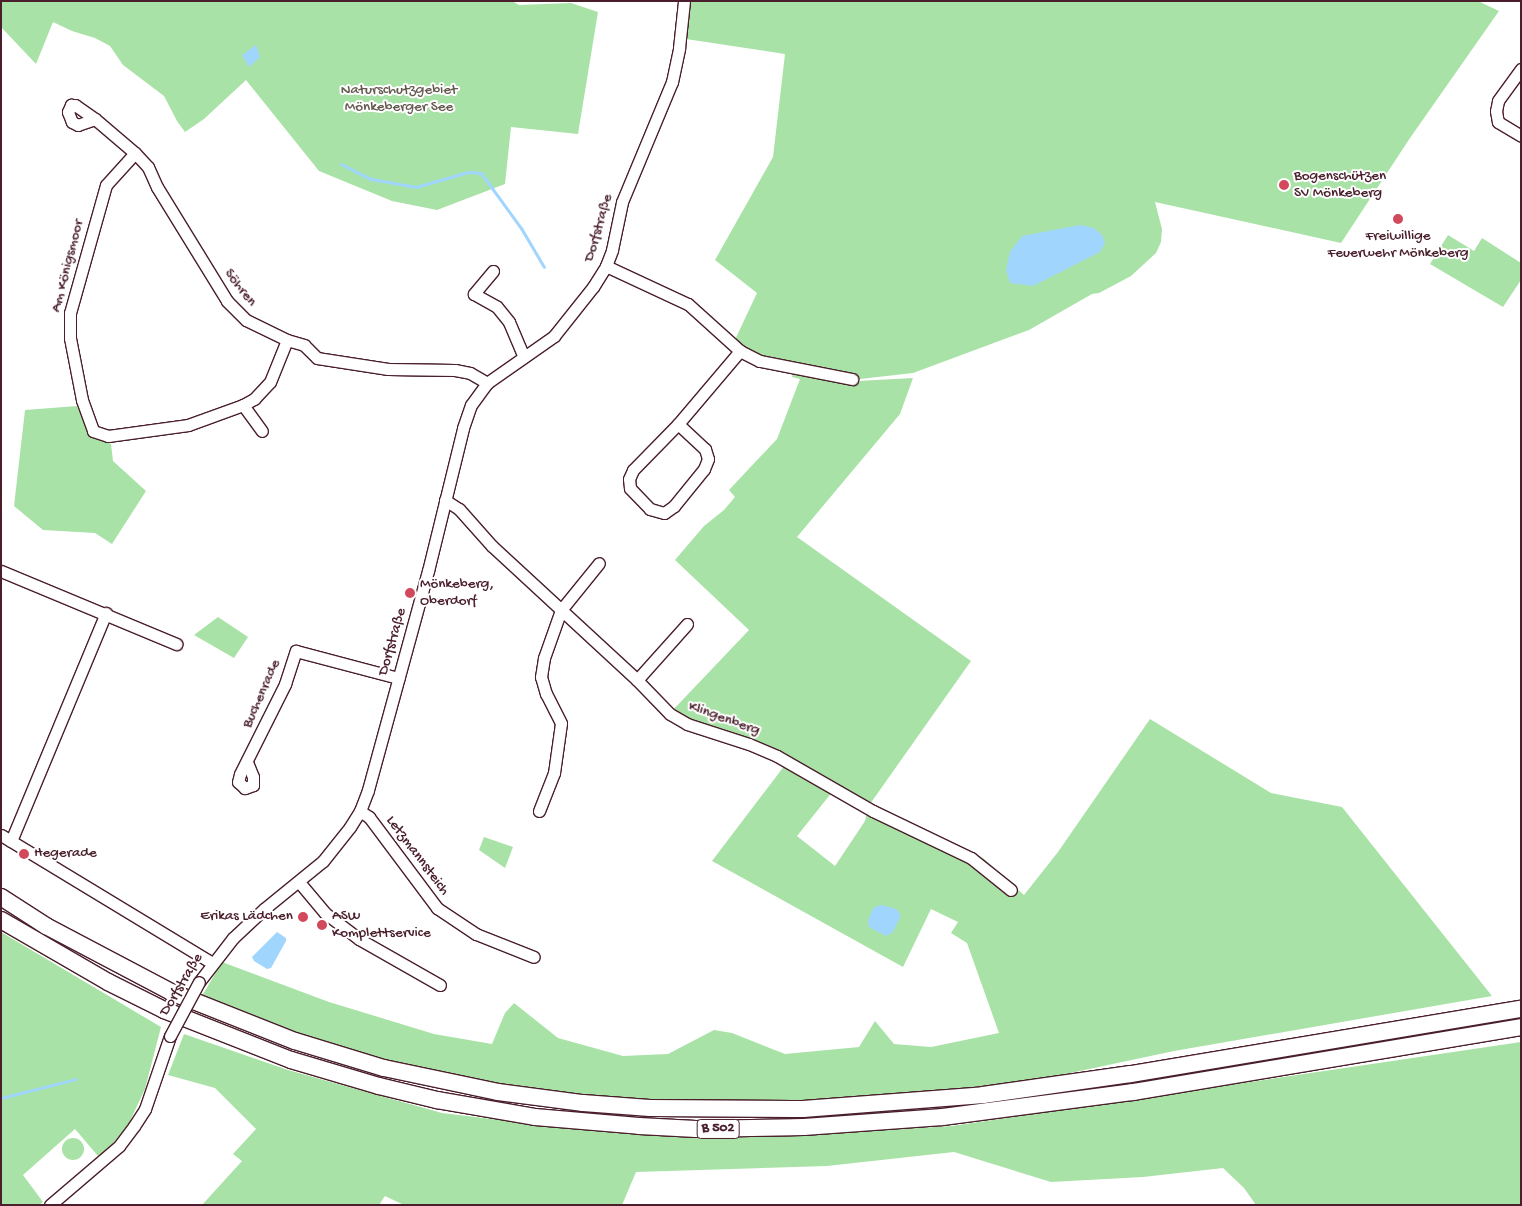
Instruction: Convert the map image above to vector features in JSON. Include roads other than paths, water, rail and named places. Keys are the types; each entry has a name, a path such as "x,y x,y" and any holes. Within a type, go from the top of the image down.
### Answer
{"highway":[{"name":"B 502","path":"1,897 46,926 118,966 204,1006 269,1032 352,1059 440,1081 498,1092 583,1103 650,1108 746,1110 840,1107 949,1098 1114,1077 1521,1009"},
{"name":"B 502","path":"1,920 108,982 164,1010 282,1057 343,1076 437,1100 576,1122 686,1129 748,1129 858,1124 943,1117 1133,1092 1521,1027"}],"street":[{"name":"Dorfstraße","path":"50,1205 63,1200 88,1173 119,1146 134,1126 145,1109 170,1036 212,962 233,938 264,909 299,882 336,846 360,811 368,790 463,428 472,405 487,383 554,336 593,287 606,266 612,250 622,202 672,82 679,48 684,1"},
{"path":"1521,69 1498,101 1496,110 1498,122 1521,136"},
{"name":"Söhren","path":"96,119 148,167 162,195 227,300 246,320 287,340 304,345 317,358 388,369 455,370 470,373 487,383"},
{"name":"Am Königsmoor","path":"135,153 106,184 70,314 70,338 83,407 93,431 108,436 188,425 243,405 254,399 270,382 287,340"},
{"path":"606,266 688,304 740,350 760,361 852,378"},
{"path":"493,271 474,294 497,307 509,322 524,357"},
{"path":"678,424 705,449 708,459 704,469 674,506 664,514 650,510 630,488 629,479 633,470 678,424 740,350"},
{"path":"243,405 262,431"},
{"name":"Klingenberg","path":"445,500 459,509 492,546 637,680 670,714 686,724 748,744 777,756 872,811 971,858 1011,890"},
{"path":"539,811 554,773 561,723 546,694 541,677 544,658 561,610 599,563"},
{"path":"1,571 106,613 176,644"},
{"path":"106,613 6,838 212,962"},
{"path":"637,680 687,624"},
{"name":"Buchenrade","path":"246,762 285,684 296,651 398,678"},
{"name":"Letzmannsteich","path":"360,811 369,817 437,908 476,934 534,957"},
{"path":"299,882 325,913 359,939 440,985"}],"water":[{"path":"256,45 260,57 249,67 242,55"},
{"path":"1080,225 1094,228 1102,235 1105,243 1100,252 1033,286 1010,283 1006,270 1010,252 1022,236"},
{"path":"882,905 896,909 901,915 893,932 886,936 869,927 868,920 874,907"},
{"path":"277,932 286,938 286,941 271,968 267,969 254,961 252,957"}],"waterway":[{"path":"341,164 371,179 416,187 468,172 481,173 521,228 544,267"},
{"path":"1,1098 76,1079"}],"place":[{"name":"Bogenschützen SV Mönkeberg","path":"1284,185"},
{"name":"Freiwillige Feuerwehr Mönkeberg","path":"1398,219"},
{"name":"Mönkeberg, Oberdorf","path":"410,593"},
{"name":"Hegerade","path":"24,854"},
{"name":"Erikas Lädchen","path":"303,917"},
{"name":"ASW Komplettservice","path":"322,925"}],"park label":[{"name":"Naturschutzgebiet Mönkeberger See","path":"399,98"}]}
